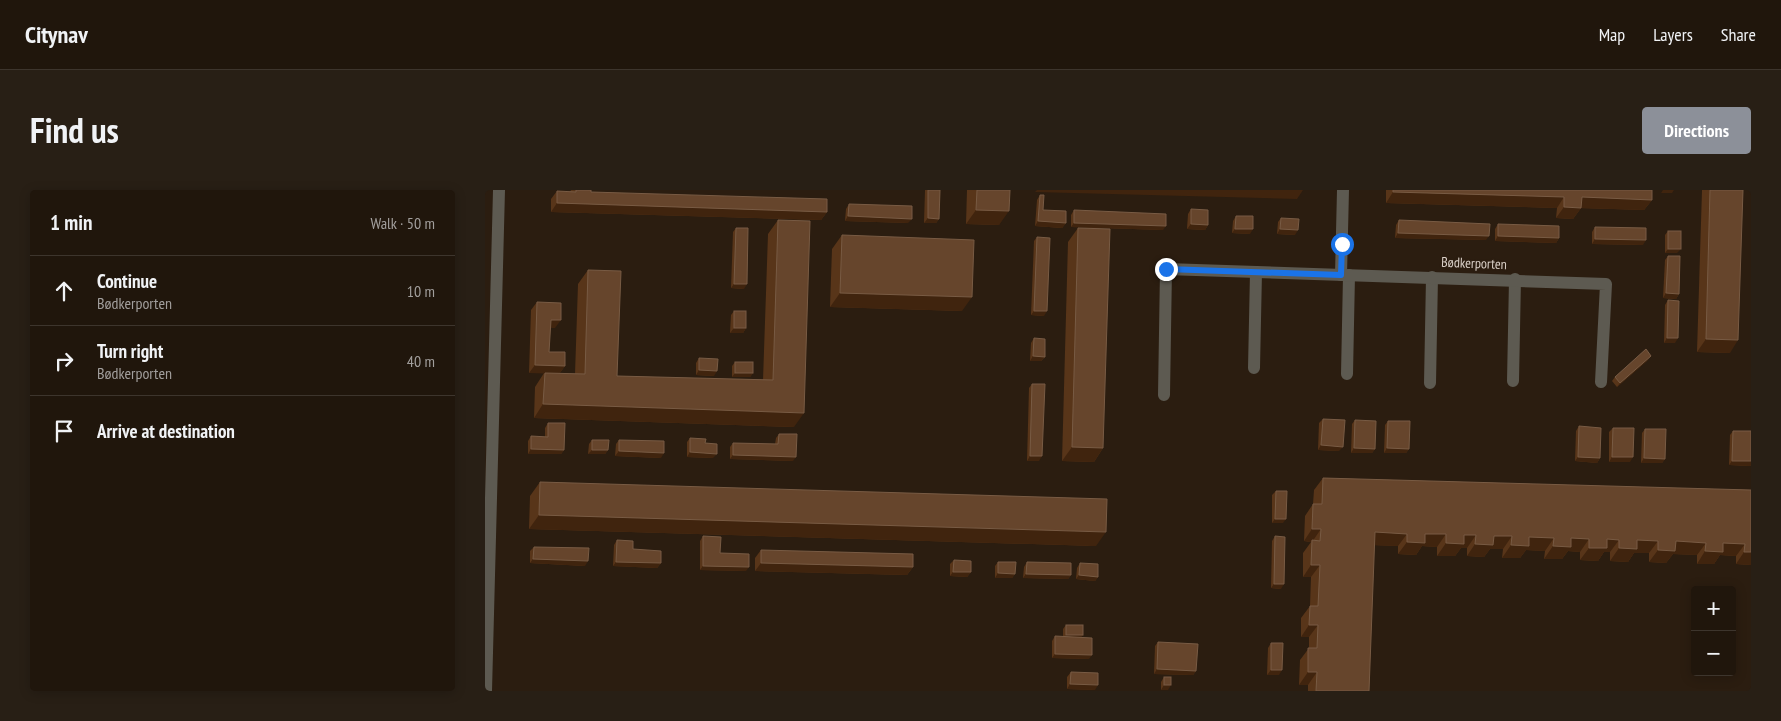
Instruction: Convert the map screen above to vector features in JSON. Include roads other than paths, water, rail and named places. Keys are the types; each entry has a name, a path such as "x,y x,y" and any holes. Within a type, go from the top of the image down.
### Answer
{"street":[{"path":"486,691 499,190"},
{"path":"1343,190 1347,374"},
{"name":"Bødkerporten","path":"1164,395 1166,269 1515,279 1606,284 1601,382"},
{"path":"1254,368 1256,272"},
{"path":"1430,383 1432,277"},
{"path":"1513,380 1515,279"}]}
